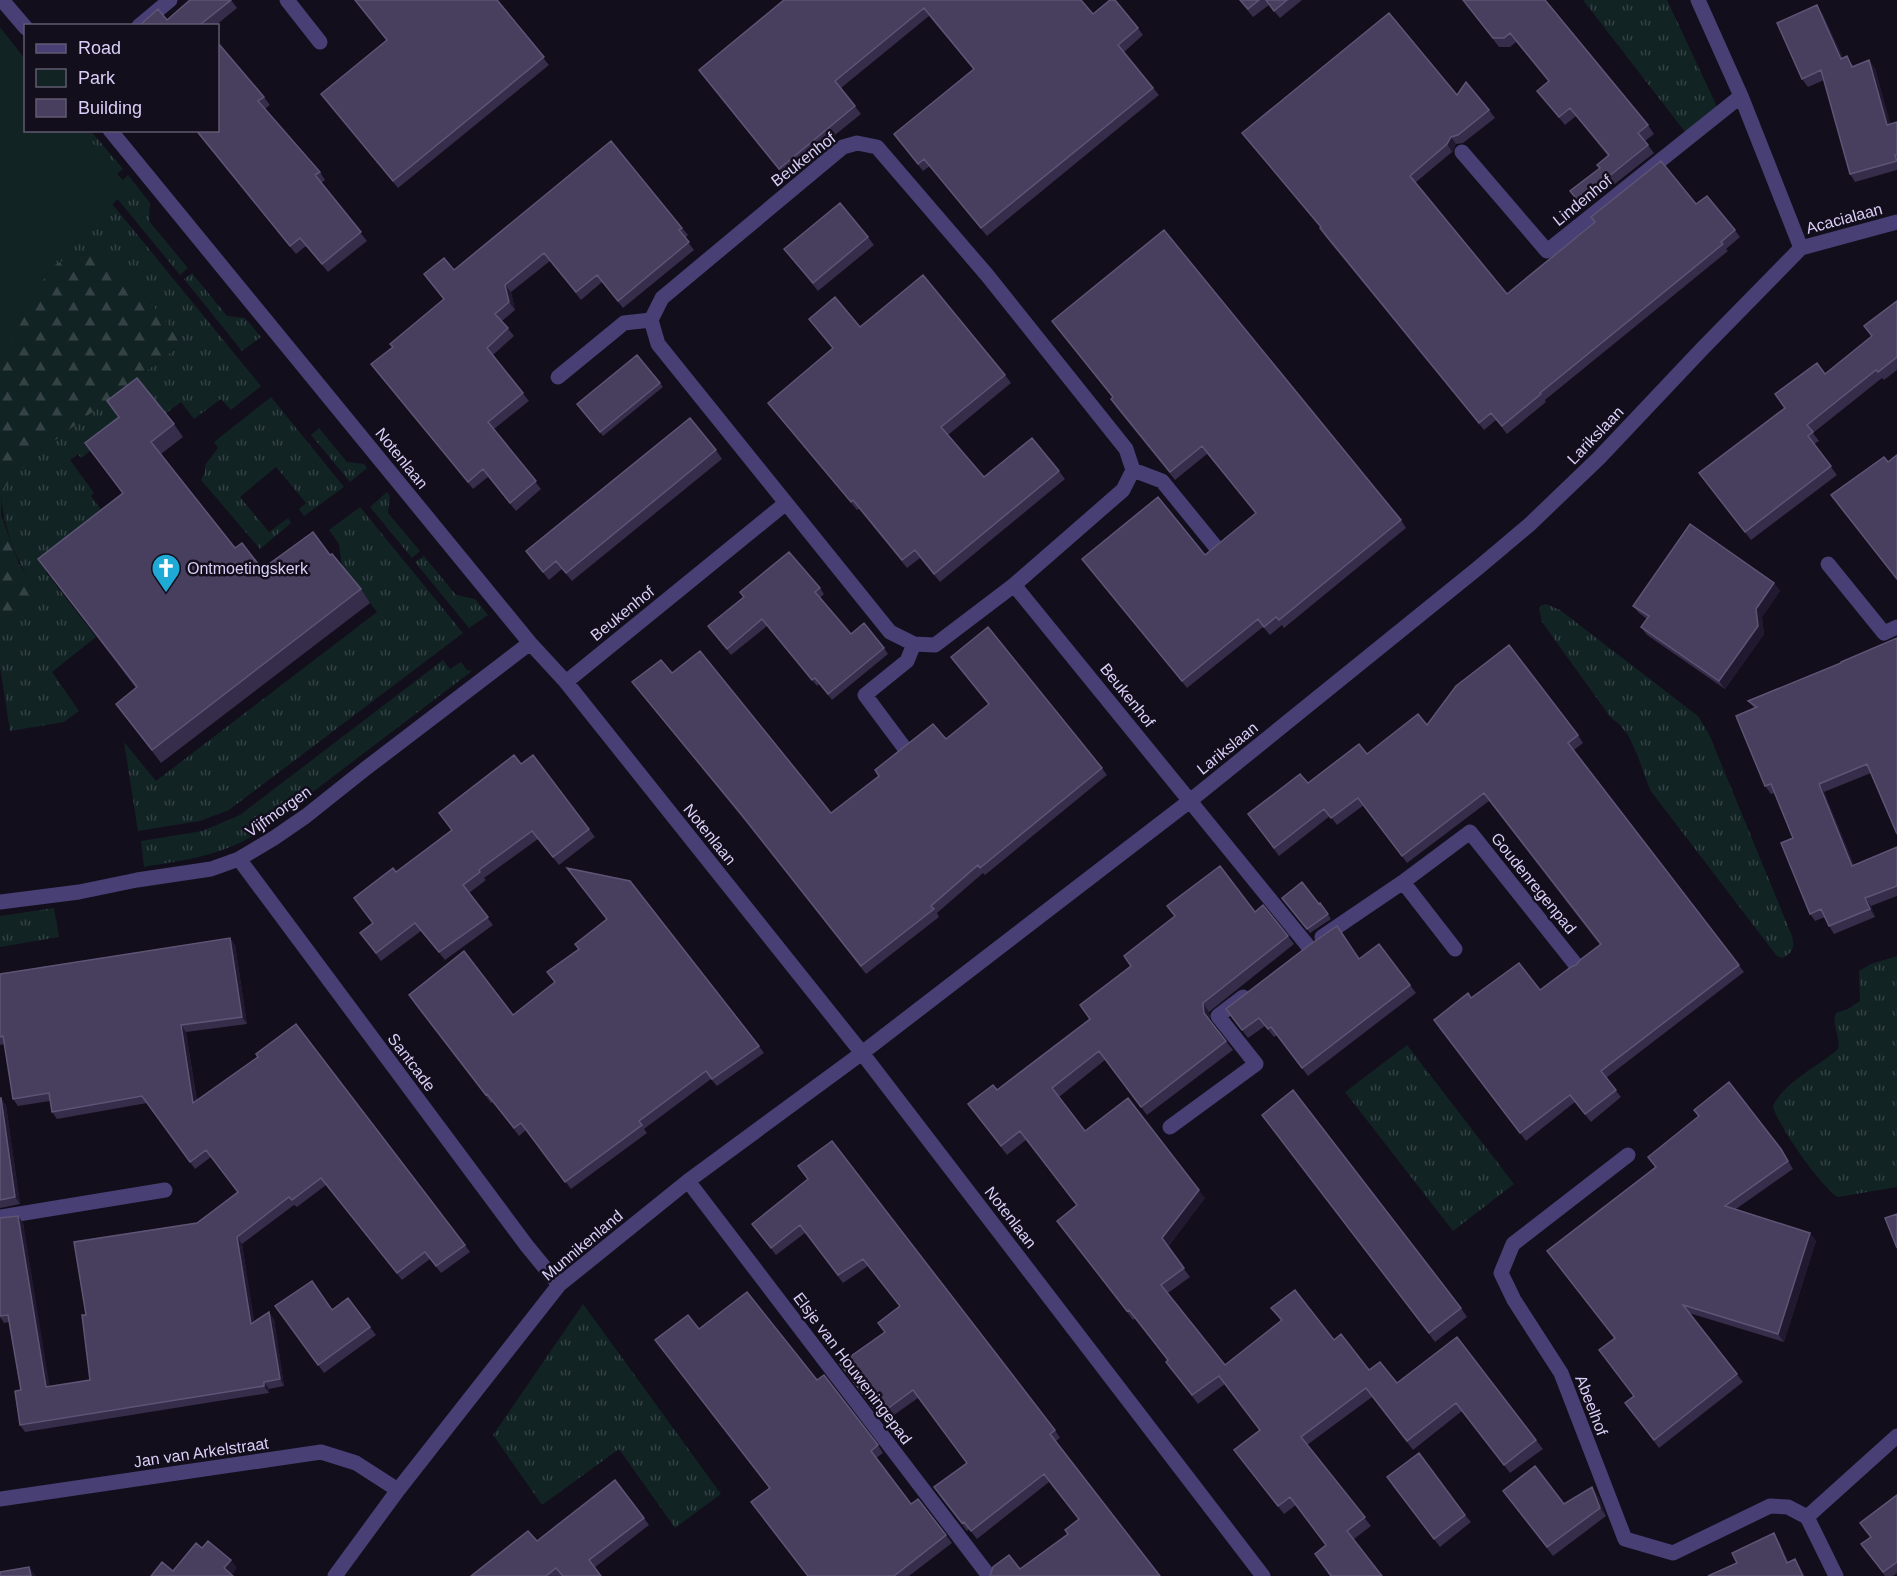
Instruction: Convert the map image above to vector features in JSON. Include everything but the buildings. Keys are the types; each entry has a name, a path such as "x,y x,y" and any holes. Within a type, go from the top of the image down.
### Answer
{"street":[{"path":"2,0 24,26"},
{"path":"141,24 170,0"},
{"path":"287,0 320,42"},
{"path":"1698,0 1741,96 1801,248"},
{"name":"Lindenhof","path":"1462,152 1547,251 1741,96"},
{"name":"Notenlaan","path":"112,132 530,643 566,682 862,1053 1263,1576"},
{"name":"Beukenhof","path":"651,320 662,298 843,147 857,143 877,147 994,284 1126,449 1133,470"},
{"name":"Acacialaan","path":"1801,248 1897,222"},
{"name":"Larikslaan","path":"862,1053 1191,800 1529,525 1599,458 1801,248"},
{"path":"558,377 624,323 651,320 658,344 890,632 914,644 935,645 1014,585 1123,490 1133,470 1162,481 1215,546"},
{"name":"Beukenhof","path":"566,682 786,503"},
{"path":"1828,564 1884,633 1897,627"},
{"name":"Beukenhof","path":"1014,585 1191,800"},
{"name":"Vijfmorgen","path":"0,902 79,892 137,880 211,869 239,859 306,816 530,643"},
{"path":"903,747 865,695 907,661 914,644"},
{"path":"1191,800 1304,949 1403,882 1455,949"},
{"name":"Goudenregenpad","path":"1403,882 1470,832 1576,965"},
{"name":"Santcade","path":"239,859 527,1246 559,1285"},
{"path":"1170,1127 1256,1064 1218,1016 1254,988"},
{"name":"Munnikenland","path":"335,1576 398,1490 559,1285 688,1181 862,1053"},
{"name":"Abeelhof","path":"1628,1155 1513,1244 1502,1274 1514,1300 1561,1373 1625,1539 1673,1553 1770,1506 1788,1507 1807,1517"},
{"name":"Elsje van Houweningepad","path":"688,1181 989,1576"},
{"path":"0,1217 165,1190"},
{"path":"1836,1576 1807,1517 1897,1436"},
{"name":"Jan van Arkelstraat","path":"0,1499 321,1452 356,1463 398,1490"}],"green space":[{"path":"1583,0 1667,0 1720,113 1689,137"},
{"path":"0,27 24,58 24,132 84,132 129,188 53,262 0,363"},
{"path":"62,132 92,132 123,169 105,183"},
{"path":"128,175 150,203 149,221 188,268 180,275 111,191"},
{"path":"104,194 261,386 231,410 221,399 194,419 181,402 165,414 147,391 116,414 124,425 81,458 78,454 70,460 94,493 91,496 111,523 46,572 96,637 52,672 79,711 64,722 10,731 0,667 0,620 22,611 29,579 10,538 2,493 16,473 42,450 183,343 122,269 106,256 37,275"},
{"path":"90,251 106,256 122,269 183,343 37,454 2,492 1,515 19,564 29,579 31,597 22,611 0,620 0,342 37,275 77,253"},
{"path":"192,273 227,316 245,318 261,337 242,351 184,279"},
{"path":"271,397 344,487 304,516 299,509 306,503 276,467 240,497 269,532 288,518 291,523 260,549 201,480 205,472 205,465 218,448 214,442"},
{"path":"319,428 347,462 364,464 367,468 350,482 311,435"},
{"path":"387,492 390,496 388,513 420,551 412,558 370,507"},
{"path":"360,507 463,633 229,810 200,821 138,831 124,742 156,781 377,612 342,567 339,544 329,530"},
{"path":"424,556 456,595 475,599 488,615 469,628 415,562"},
{"path":"1546,604 1560,610 1698,716 1709,734 1792,936 1791,952 1781,958 1776,955 1650,790 1628,735 1611,718 1542,622 1539,609 1540,606"},
{"path":"443,660 450,669 461,662 467,670 472,671 264,829 220,851 192,859 144,867 141,841 202,831 240,815"},
{"path":"54,908 59,937 0,947 0,916"},
{"path":"1897,956 1897,1187 1838,1197 1822,1182 1801,1155 1782,1126 1773,1106 1785,1089 1838,1049 1836,1013 1860,1001 1859,971 1871,964"},
{"path":"1407,1045 1514,1184 1453,1231 1345,1092"},
{"path":"583,1304 721,1494 675,1528 619,1449 542,1505 493,1435"}],"place":[{"name":"Ontmoetingskerk","path":"166,594"}]}
